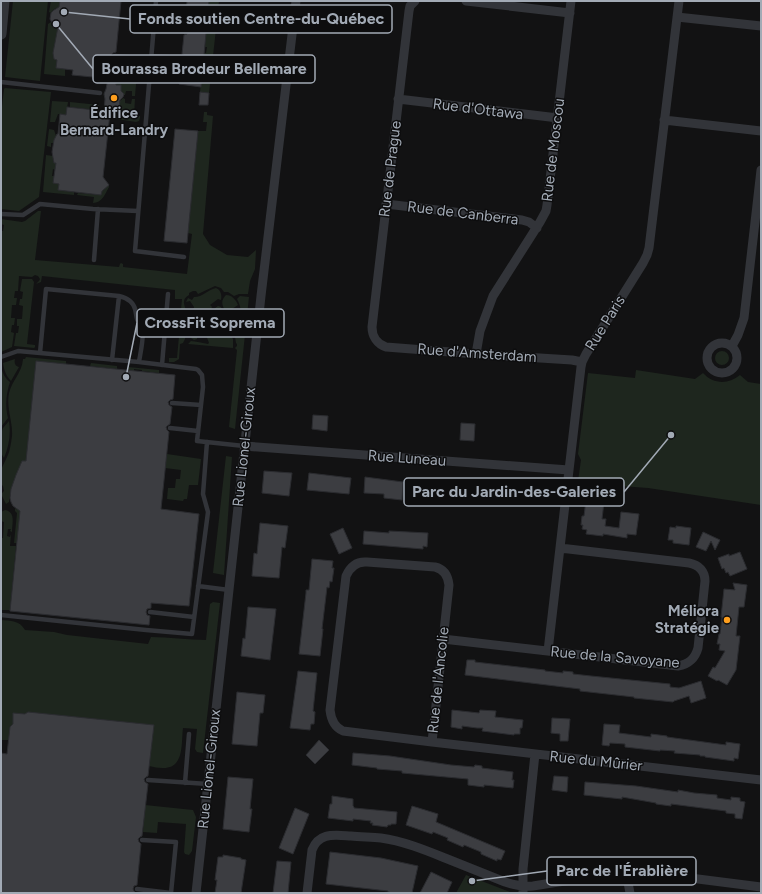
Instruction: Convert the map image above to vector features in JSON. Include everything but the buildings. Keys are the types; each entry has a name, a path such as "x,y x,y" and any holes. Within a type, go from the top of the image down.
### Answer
{"street":[{"path":"1,34 4,1"},
{"name":"Rue Lionel-Giroux","path":"196,893 244,446 296,1"},
{"name":"Rue de Prague","path":"375,339 372,327 398,99 409,11 410,6 414,1"},
{"path":"466,1 570,13"},
{"name":"Rue de Moscou","path":"476,354 480,331 493,296 537,228 547,205 571,1"},
{"name":"Rue Paris","path":"548,651 582,362 647,256 679,1"},
{"path":"677,17 761,26"},
{"name":"Rue d'Ottawa","path":"398,99 558,118"},
{"path":"664,120 761,131"},
{"path":"732,346 744,318 761,170"},
{"name":"Rue de Canberra","path":"386,204 522,220 529,222 537,228"},
{"name":"Rue d'Amsterdam","path":"375,339 386,347 572,360 582,362"},
{"name":"Rue Luneau","path":"244,446 569,470"},
{"name":"Rue de la Savoyane","path":"443,639 678,666 687,664 691,661 698,648 706,580 704,572 698,566 694,564 560,548"},
{"name":"Rue de l'Ancolie","path":"362,562 435,567 442,570 447,576 449,585 432,742 342,731 337,727 330,716 346,576 354,565 362,562"},
{"name":"Rue du Mûrier","path":"432,742 761,780"},
{"path":"523,890 523,869 536,754"},
{"path":"307,893 312,850 321,838 330,836 388,839 419,848 523,890 533,886 626,872 643,872 761,887"},
{"path":"626,872 630,893"}],"lane":[{"path":"156,1 135,251 184,256"},
{"path":"154,28 184,31"},
{"path":"116,56 182,58"},
{"path":"1,82 100,93"},
{"path":"1,214 23,215 40,204 138,211"},
{"path":"94,260 98,209"},
{"path":"40,353 46,289 119,296 127,298 131,301 136,310 137,319 142,328 143,334 139,362"},
{"path":"162,365 168,294"},
{"path":"112,360 119,296"},
{"path":"1,357 18,351 139,362 198,370 202,375 203,380 202,405 197,441 244,446"},
{"path":"172,403 202,405"},
{"path":"170,428 198,431"},
{"path":"1,615 192,634 208,512 203,494 207,442"},
{"path":"198,586 229,590"},
{"path":"150,612 194,617"},
{"path":"185,782 189,734"},
{"path":"148,780 208,784"},
{"path":"137,890 171,893 176,842 142,840"}],"shaded area":[{"path":"13,1 48,1 40,81 5,77"},
{"path":"51,1 60,1 62,8 57,8 51,13 49,12"},
{"path":"209,1 219,1 209,93 200,92 204,53 206,53 207,47 205,47 207,22 209,22 210,17 208,17"},
{"path":"51,22 55,26 61,27 55,43 54,59 57,60 56,68 65,69 65,76 44,74 48,24"},
{"path":"118,66 138,67 144,69 144,73 137,73 135,96 132,96 132,91 126,91 124,95 121,91 121,85 116,85 116,80 113,79 114,69 118,69"},
{"path":"5,88 51,92 39,197 19,211 1,209 1,115"},
{"path":"123,98 125,99 125,103 131,104 132,99 135,99 134,116 140,116 139,121 136,122 110,118 110,113 113,113 114,107"},
{"path":"52,101 68,102 66,115 58,114 55,122 50,122"},
{"path":"70,102 99,105 98,110 70,107"},
{"path":"204,112 207,112 207,115 213,116 203,234 210,245 227,255 248,257 256,250 255,269 250,281 248,294 239,294 234,296 215,286 198,294 196,291 189,293 184,300 186,314 188,315 183,325 186,333 185,339 183,343 180,344 179,359 174,362 169,362 169,358 177,358 179,336 181,336 181,332 179,331 182,299 175,299 175,290 42,276 41,282 36,284 40,279 38,276 19,276 18,291 15,291 14,298 17,298 16,305 12,305 11,318 15,318 11,332 14,333 12,347 1,352 1,231 3,231 4,225 1,224 1,219 22,222 38,211 41,211 35,260 119,267 121,263 123,264 123,267 187,274 192,234 188,233 198,131 206,131 207,122 203,122"},
{"path":"49,129 54,130 56,136 54,143 51,143 51,147 47,146"},
{"path":"46,155 53,156 53,162 56,163 55,170 53,169 53,183 59,184 59,190 74,192 74,195 43,192"},
{"path":"109,185 103,198 96,203 93,203 94,197 77,195 78,193 101,195 102,191"},
{"path":"22,279 32,279 34,282 27,344 35,345 34,348 14,346 16,333 18,333 19,326 17,326 17,319 22,319 23,306 19,305 23,292 20,291"},
{"path":"216,288 221,293 221,300 218,299 210,305 212,307 210,312 210,322 197,325 197,339 194,340 191,338 195,337 196,333 192,332 189,337 185,327 191,315 189,312 194,307 190,301 186,302 188,298 192,300 194,297 200,296"},
{"path":"226,295 232,297 236,301 238,305 232,309 239,314 235,321 228,326 226,322 233,322 234,318 231,316 227,317 223,306 222,301"},
{"path":"240,296 249,297 235,429 229,427 237,350 235,348 237,344 233,333 235,329 233,326 239,320 241,313 237,299"},
{"path":"218,306 221,307 225,317 224,330 227,330 233,339 233,348 188,344 191,341 209,343 206,335 200,336 198,327 200,325 210,324 212,322 213,311"},
{"path":"722,351 727,353 729,358 727,363 722,365 717,363 715,358 717,353"},
{"path":"26,357 66,361 66,364 36,361 26,461 22,461 11,489 9,502 6,504 1,494 4,491 1,484 1,474 2,467 9,452 12,436 8,399 12,384 21,368 23,359"},
{"path":"15,359 15,364 19,367 11,381 6,373 3,363"},
{"path":"91,363 117,366 117,369 90,366"},
{"path":"1,367 4,376 10,382 6,400 8,418 1,427 2,414"},
{"path":"128,367 159,370 159,373 134,369 134,371 127,370"},
{"path":"636,370 695,379 703,373 711,379 721,382 726,382 740,375 748,382 761,384 761,505 648,488 578,481 581,460 578,454 588,373 635,378"},
{"path":"9,421 9,440 4,458 1,453 1,433"},
{"path":"167,454 201,459 198,485 189,485 187,499 184,499 183,501 167,499 168,488 175,488 176,479 180,479 181,470 165,468"},
{"path":"226,456 232,457 224,575 213,573"},
{"path":"15,508 20,510 17,543 14,543 17,513"},
{"path":"5,510 11,513 13,518 12,532 10,531 11,529 8,529 7,536 10,537 11,534 10,546 16,546 10,610 1,610 1,538 3,538 4,522 1,521 1,512"},
{"path":"213,602 220,603 203,753 197,752 195,749 197,729 183,728 182,748 178,760 175,764 169,767 157,768 149,766 153,725 28,712 26,714 14,713 13,725 10,727 9,740 1,740 1,620 20,624 25,630 54,632 67,635 148,644 151,637 206,640 210,604"},
{"path":"145,805 193,810 196,817 192,851 189,855 185,854 184,852 186,824 158,822 157,833 143,832"},
{"path":"466,875 510,892 510,893 456,893"}],"place":[{"name":"Fonds soutien Centre-du-Québec","path":"64,12"},
{"name":"Bourassa Brodeur Bellemare","path":"56,24"},
{"name":"Édifice Bernard-Landry","path":"114,98"},
{"name":"CrossFit Soprema","path":"126,377"},
{"name":"Parc du Jardin-des-Galeries","path":"671,435"},
{"name":"Méliora Stratégie","path":"727,620"},
{"name":"Parc de l'Érablière","path":"472,881"}]}
